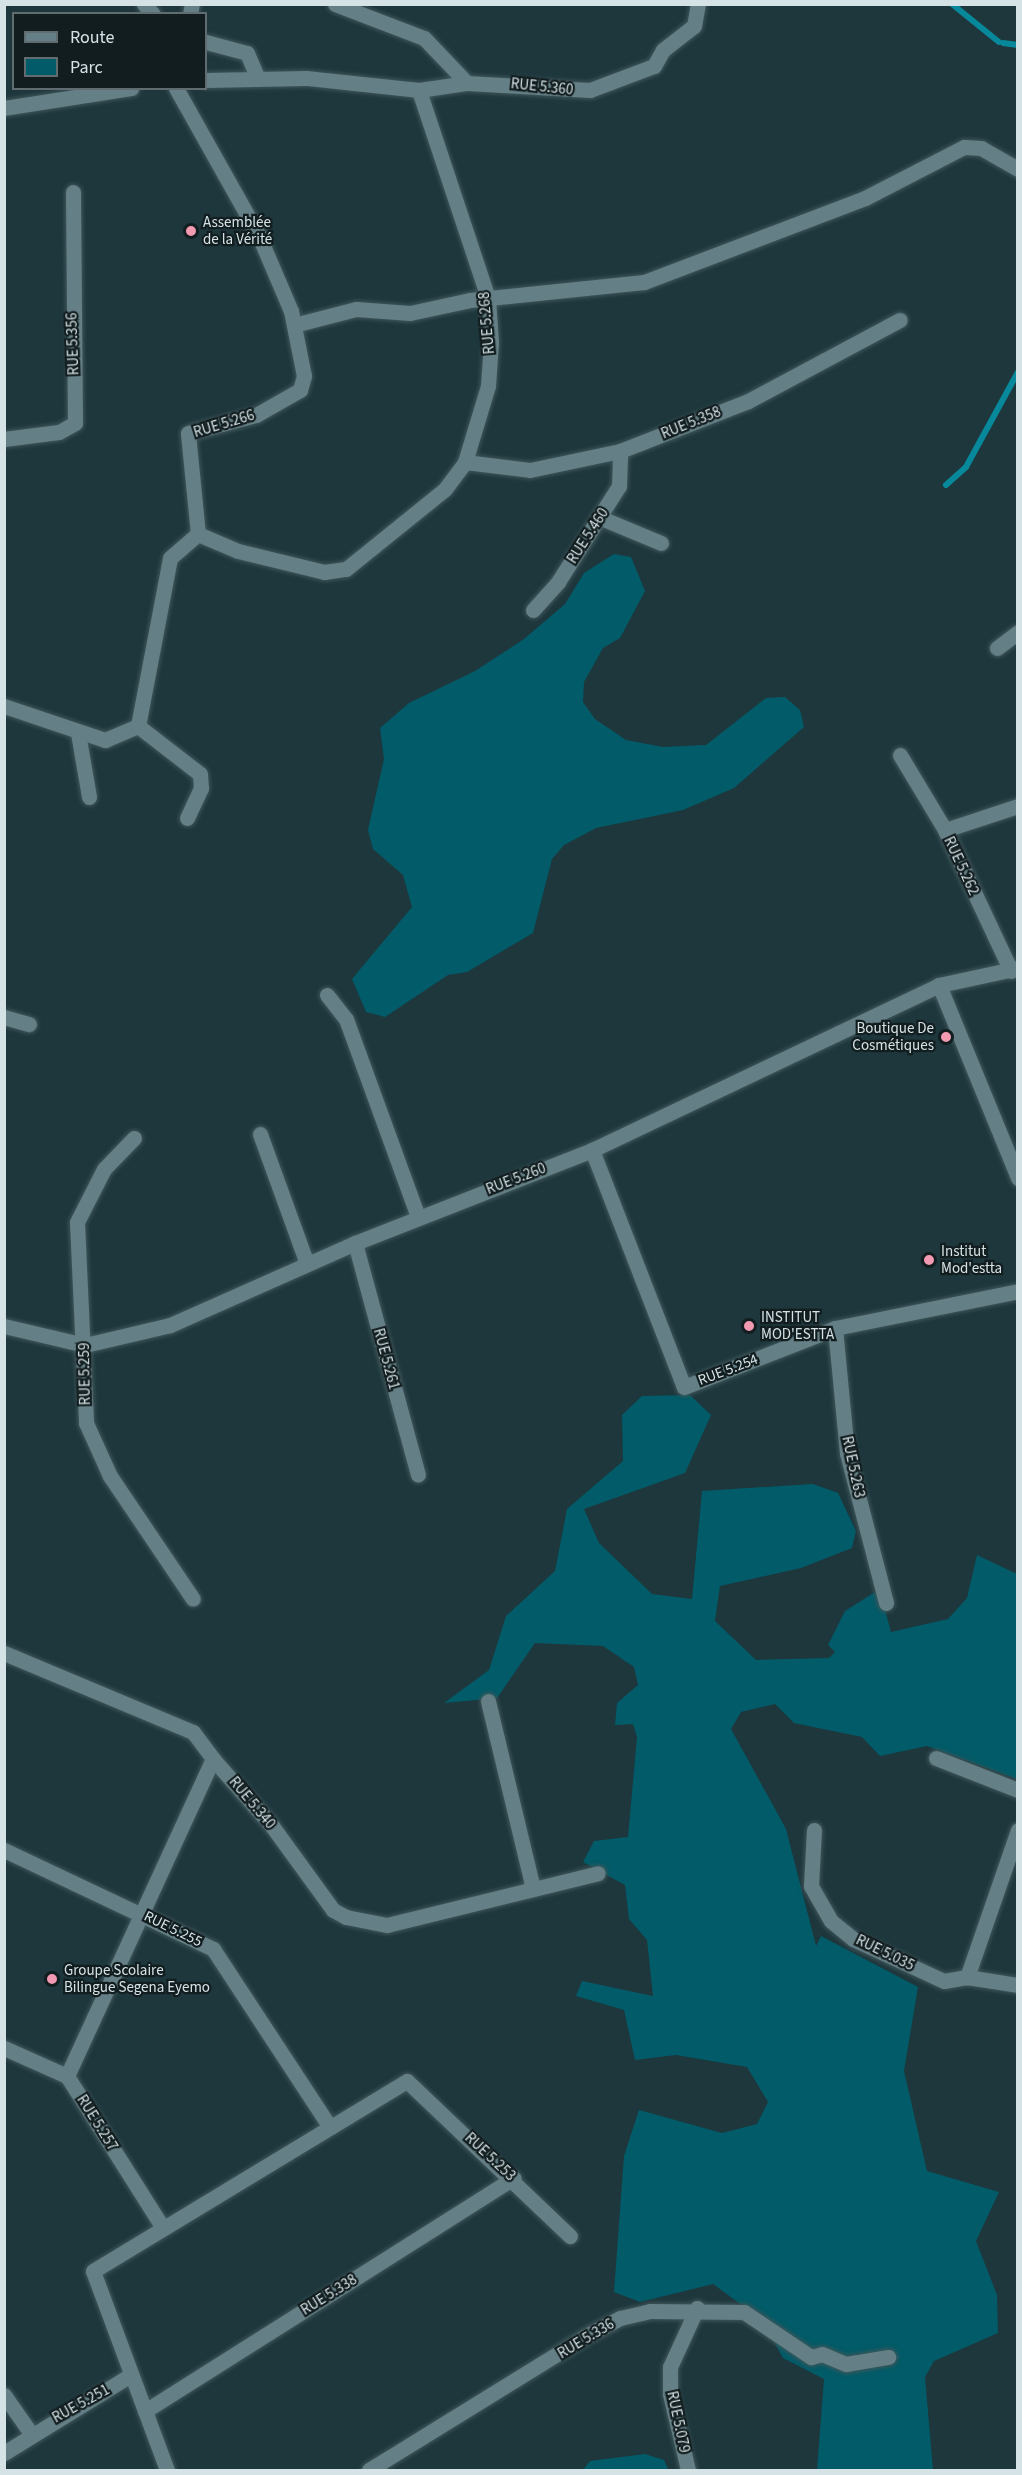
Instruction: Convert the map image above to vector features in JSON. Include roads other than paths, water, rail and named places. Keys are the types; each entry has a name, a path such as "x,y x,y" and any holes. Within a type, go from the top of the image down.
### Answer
{"street":[{"path":"334,4 424,38 467,82"},
{"name":"RUE 5.360","path":"419,90 467,82 590,90 654,66 663,50 694,26 698,4"},
{"path":"207,42 247,53 258,79"},
{"path":"207,80 258,79 419,90"},
{"path":"4,108 118,90"},
{"name":"RUE 5.266","path":"177,90 259,236 294,326 304,376 300,390 256,415 188,433 198,534"},
{"name":"RUE 5.268","path":"198,534 302,567 346,569 446,489 465,462 488,386 488,298 419,90"},
{"path":"294,326 356,309 410,313 488,298 609,288 655,278 866,198 949,150 981,148 1017,169"},
{"name":"RUE 5.356","path":"4,440 59,432 75,423 73,192"},
{"name":"RUE 5.358","path":"465,462 531,470 620,451 748,401 900,320"},
{"name":"RUE 5.460","path":"533,610 601,518 619,486 620,451"},
{"path":"601,518 661,543"},
{"path":"138,726 170,558 198,534"},
{"path":"997,648 1017,632"},
{"path":"4,706 78,733 105,740 138,726"},
{"path":"138,726 200,774 201,788 187,818"},
{"path":"78,733 89,797"},
{"path":"900,755 945,830"},
{"name":"RUE 5.262","path":"1014,969 945,830 1017,806"},
{"name":"RUE 5.260","path":"4,1326 85,1345 170,1325 355,1243 592,1150 939,985 1014,969"},
{"path":"939,985 1017,1178"},
{"path":"327,995 346,1019 418,1218"},
{"path":"4,1017 29,1024"},
{"path":"260,1134 307,1264"},
{"name":"RUE 5.259","path":"134,1138 104,1169 77,1222 85,1345 86,1423 94,1448 193,1599"},
{"name":"RUE 5.254","path":"592,1150 684,1387 835,1328 1017,1291"},
{"name":"RUE 5.261","path":"355,1243 418,1475"},
{"name":"RUE 5.263","path":"835,1328 847,1453 886,1603"},
{"path":"4,1653 193,1732 213,1759"},
{"path":"488,1701 533,1889"},
{"path":"936,1758 1017,1790"},
{"name":"RUE 5.340","path":"67,2076 213,1759 272,1826 333,1910 346,1917 387,1925 598,1873"},
{"name":"RUE 5.035","path":"814,1830 811,1886 831,1921 862,1943 944,1981 967,1977 1017,1985"},
{"path":"967,1977 1017,1830"},
{"name":"RUE 5.255","path":"4,1850 206,1944 224,1959 330,2127"},
{"path":"4,2048 67,2076"},
{"name":"RUE 5.257","path":"67,2076 163,2228"},
{"name":"RUE 5.253","path":"330,2127 407,2080 513,2178 570,2236"},
{"path":"167,2470 93,2271 330,2127"},
{"name":"RUE 5.338","path":"145,2411 513,2178"},
{"name":"RUE 5.336","path":"369,2470 620,2318 697,2308 744,2312 811,2357 822,2354 846,2364 888,2357"},
{"name":"RUE 5.079","path":"688,2470 670,2394 670,2367 697,2308"},
{"name":"RUE 5.251","path":"4,2453 30,2432 131,2375"},
{"path":"4,2395 30,2432"}],"waterway":[{"path":"952,4 999,42"},
{"path":"1003,43 1018,45"},
{"path":"946,485 966,467 1018,372"}],"place":[{"name":"Assemblée de la Vérité","path":"191,231"},
{"name":"Boutique De Cosmétiques","path":"946,1037"},
{"name":"Institut Mod'estta","path":"929,1260"},
{"name":"INSTITUT MOD'ESTTA","path":"749,1326"},
{"name":"Groupe Scolaire Bilingue Segena Eyemo","path":"52,1979"}]}
